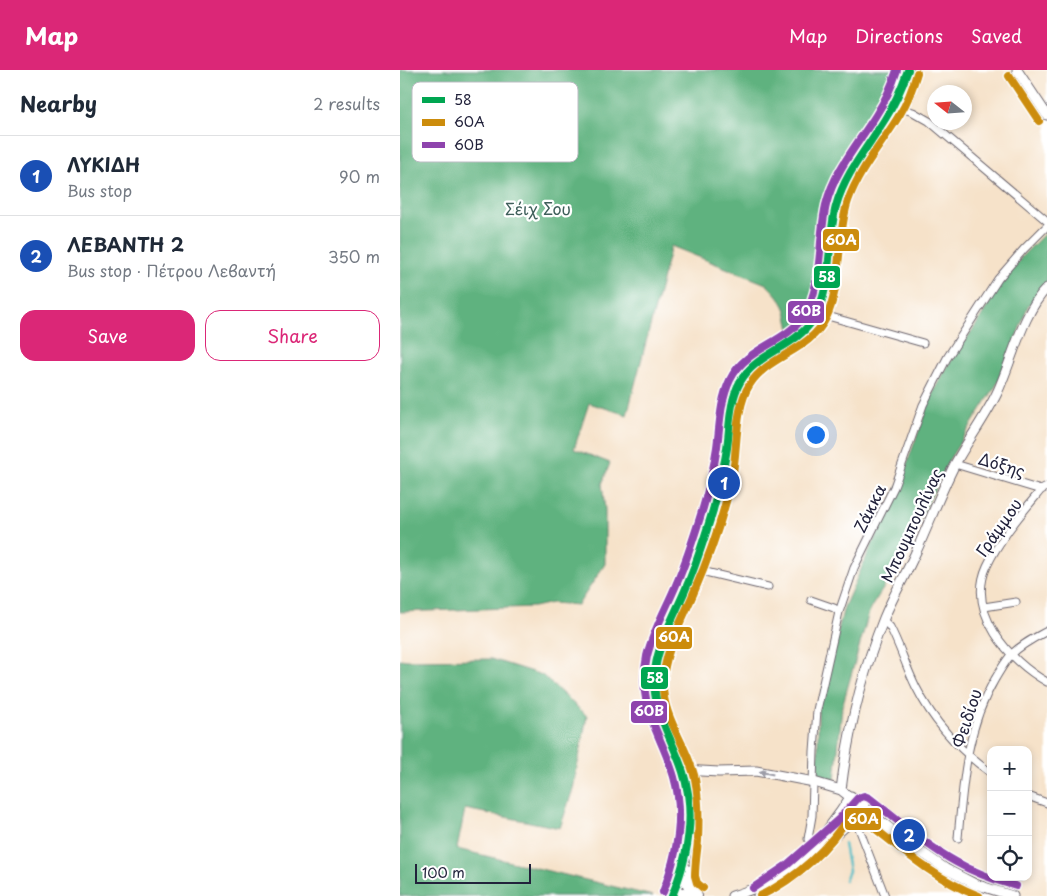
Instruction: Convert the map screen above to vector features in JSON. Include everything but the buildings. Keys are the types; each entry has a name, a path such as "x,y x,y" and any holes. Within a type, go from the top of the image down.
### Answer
{"main road":[{"path":"697,896 689,889 685,878 688,806 686,784 682,770 659,719 654,696 656,662 661,644 693,569 711,515 722,474 733,402 740,381 753,366 804,331 817,313 823,293 831,228 842,188 893,106 908,70"},
{"path":"674,893 682,872 687,847"}],"street":[{"path":"1017,70 1047,114"},
{"path":"893,106 912,112 930,121 1047,221"},
{"name":"Ζάκκα","path":"808,839 812,816 817,710 838,612 854,568 894,487 908,451 915,426 934,382 947,358 998,279 1047,226"},
{"name":"Μπουμπουλίνας","path":"841,790 854,718 863,682 883,620 915,555 955,464 997,394 1030,312 1040,294 1047,288"},
{"path":"817,313 923,343"},
{"name":"Δόξης","path":"955,464 1044,489"},
{"name":"Γράμμου","path":"1044,489 1004,538 986,566 982,585 987,619 1000,641 1011,655 1047,682"},
{"path":"693,569 768,587"},
{"path":"811,600 834,608 838,612"},
{"path":"984,607 1016,602"},
{"path":"883,620 890,627 910,674 925,702 943,728 968,754 987,770"},
{"name":"Φειδίου","path":"958,838 964,771 976,720 984,699 1011,655 1024,644 1047,631"},
{"path":"682,770 756,772 814,782 841,790 864,806 914,847 946,869 975,884 1013,896"},
{"path":"732,896 754,889 789,868 828,830 851,796"},
{"path":"1032,797 1047,803"},
{"path":"758,896 793,873 855,818 864,806"},
{"path":"855,818 884,896"},
{"path":"674,893 690,896"}],"green space":[{"name":"Σέιχ Σου","path":"400,70 898,70 881,105 849,155 831,189 825,208 815,302 811,312 800,326 791,332 784,306 766,284 671,246 627,415 589,403 574,449 610,463 602,484 605,510 605,564 578,605 552,603 534,607 400,612"},
{"path":"1047,231 1047,283 1028,306 1001,378 949,460 897,567 870,609 842,707 835,780 818,775 818,709 844,607 901,480 931,397 945,369 976,325 1001,284 1023,255"},
{"path":"400,659 491,659 542,675 587,716 573,789 560,828 465,809 457,849 653,896 400,896"}],"waterway":[{"path":"844,844 849,871 845,880"}],"transit line":[{"name":"60Β","path":"663,892 676,850 679,806 669,761 647,705 644,674 647,656 656,629 684,566 703,508 717,447 722,404 730,380 746,360 787,333 804,316 810,304 817,277 826,205 830,193 847,158 876,115 891,88 897,70"},
{"name":"58","path":"672,896 686,850 689,803 683,772 660,715 654,688 658,655 694,569 713,510 724,464 730,414 736,390 747,372 755,364 795,338 812,321 819,308 827,280 833,220 840,194 851,171 892,107 908,70"},
{"name":"60Α","path":"703,888 697,883 695,876 699,826 695,779 692,767 671,720 664,696 663,683 667,659 674,636 716,536 725,507 734,467 741,405 745,394 758,374 810,338 826,318 835,291 844,215 848,201 858,178 903,109 917,73"},
{"name":"60Α","path":"1009,76 1039,121"},
{"name":"60Β","path":"753,888 787,865 839,819 858,798 864,796 933,848 956,862 970,870 1016,886"},
{"name":"60Α","path":"760,896 788,880 812,860 824,849 853,811 929,869 961,888 979,896"}],"place":[{"name":"ΛΥΚΙΔΗ","path":"724,483"},
{"name":"ΛΕΒΑΝΤΗ 2","path":"909,835"}]}
